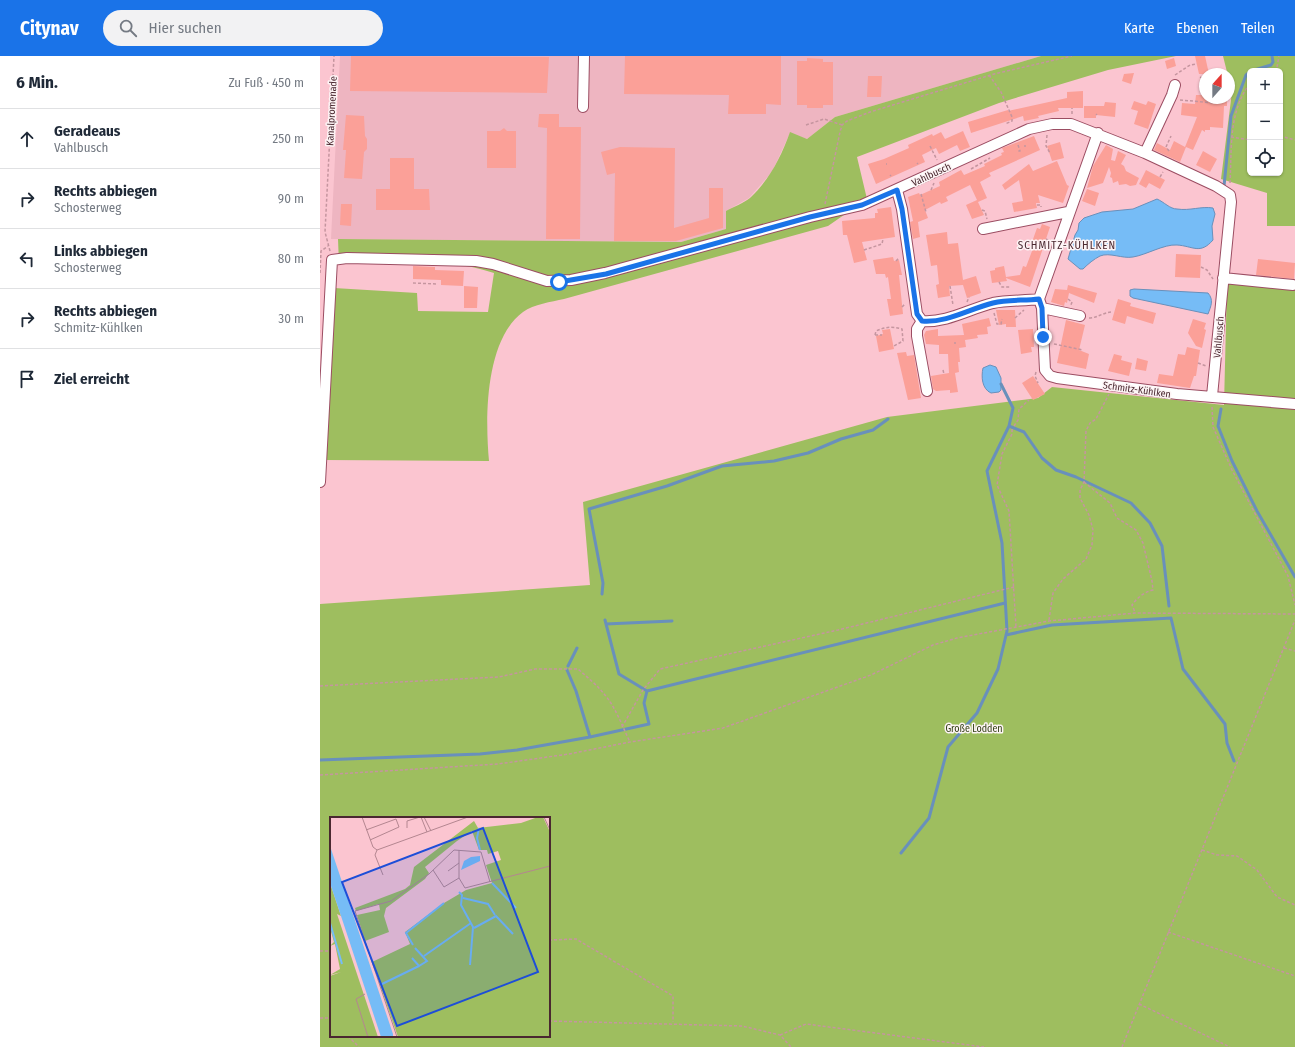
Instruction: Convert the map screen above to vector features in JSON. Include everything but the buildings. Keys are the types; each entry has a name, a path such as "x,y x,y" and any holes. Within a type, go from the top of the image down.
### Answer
{"street":[{"path":"584,56 584,107"},
{"path":"1146,153 1170,100 1174,80"},
{"name":"Vahlbusch","path":"332,260 347,258 476,261 547,281 571,280 606,274 826,213 862,205 1029,129 1044,126 1071,124 1098,133 1146,153 1216,186 1230,195 1231,202 1212,396"},
{"name":"Schmitz-Kühlken","path":"1098,133 1068,212 1040,304 1044,342 1044,366 1050,376 1177,394 1295,404"},
{"path":"897,190 902,209 917,314 922,321"},
{"path":"983,229 1068,212"},
{"path":"320,482 332,260"},
{"path":"1223,278 1293,285"},
{"path":"922,321 934,321 955,316 992,303 1040,304 1082,317"},
{"path":"922,321 917,329 917,336 927,391"}],"path":[{"name":"Kanalpromenade","path":"332,260 325,232 334,56"},
{"path":"826,213 825,203 829,181 842,125 847,121 870,112 989,76 1072,56"},
{"path":"1276,68 1279,56"},
{"path":"1174,80 1190,65 1197,64"},
{"path":"989,76 1002,92 1012,117 1012,121 1005,124"},
{"path":"1230,195 1231,137 1233,121 1242,94 1247,87"},
{"path":"1170,100 1199,102"},
{"path":"806,125 824,119 842,125"},
{"path":"1044,126 1047,136 1046,146 1050,153"},
{"path":"1169,151 1166,147 1171,136"},
{"path":"1231,137 1247,140"},
{"path":"1283,137 1295,140"},
{"path":"930,146 942,168"},
{"path":"971,169 979,167 990,159 991,155"},
{"path":"921,194 926,212"},
{"path":"864,250 882,244 883,239"},
{"path":"1201,267 1207,270 1222,290"},
{"path":"999,282 1002,287 1010,288"},
{"path":"413,283 437,284"},
{"path":"950,286 955,316"},
{"path":"992,303 997,324 1001,324 1002,319"},
{"path":"1082,317 1095,318 1105,312 1113,312"},
{"path":"882,335 875,335 876,331 895,326 902,329 902,341 894,346"},
{"path":"1044,342 1083,350"},
{"path":"943,370 944,374"},
{"path":"1049,621 1053,593 1063,579 1086,558 1092,545 1093,530 1089,515 1080,498 1080,490 1084,482 1086,431 1090,423 1096,419 1111,392 1112,385"},
{"path":"1212,396 1212,427 1232,470 1288,576 1295,605"},
{"path":"1014,426 1018,420 1019,409 1029,400"},
{"path":"1012,430 1012,434 1002,454 997,485 1010,511 1016,627"},
{"path":"1084,482 1110,503 1117,518 1136,530 1143,543 1153,590 1146,592 1135,600 1132,605 1135,613"},
{"path":"622,726 643,690 660,669 838,630 1014,588"},
{"path":"320,775 498,764 569,754 630,742 723,728 870,675 933,645 957,638 1049,621 1135,613 1295,614"},
{"path":"1122,1047 1295,620"},
{"path":"1284,648 1295,651"},
{"path":"320,686 499,677 535,669 578,669 606,695 630,742"},
{"path":"1202,850 1217,855 1237,856 1257,870 1277,897 1295,906"},
{"path":"1168,932 1295,976"},
{"path":"550,940 576,939 673,996 673,1023"},
{"path":"320,952 330,951"},
{"path":"1139,1004 1230,1047"},
{"path":"550,1021 673,1023 742,1026 780,1034 806,1024 984,1047"},
{"path":"780,1034 791,1047"},
{"path":"349,1037 359,1047"}],"shaded area":[{"path":"340,56 1041,56 835,117 807,139 790,133 772,172 749,198 726,211 726,229 681,242 331,239"}],"green space":[{"path":"1041,56 1176,56 1108,70 999,103 857,157 867,199 828,226 527,309 510,325 501,341 494,360 488,402 487,424 489,461 324,460 334,288 417,293 418,311 488,312 494,273 476,268 438,262 342,261 339,264 338,239 681,242 726,229 726,211 750,198 757,191 779,159 790,132 807,139 835,117"},
{"path":"1223,56 1295,56 1295,226 1267,226 1267,193 1221,179 1230,104 1235,104 1235,68 1226,68"},
{"name":"Große Lodden","path":"1227,283 1295,287 1295,1047 320,1047 320,604 590,585 583,502 887,417 1038,398 1052,387 1224,405"}],"water":[{"path":"1157,199 1174,209 1213,208 1215,214 1212,226 1213,240 1208,245 1200,248 1172,245 1133,257 1104,255 1089,263 1083,269 1080,269 1068,259 1079,223 1084,218 1102,212 1133,209"},
{"path":"1130,290 1208,293 1211,298 1211,306 1208,314 1133,298 1130,296"},
{"path":"990,365 996,367 1001,378 1001,390 999,392 991,393 984,386 982,375 983,368"}],"waterway":[{"path":"1261,68 1271,65 1273,62 1272,56"},
{"path":"1224,186 1231,116 1247,74"},
{"path":"901,853 929,818 948,747 977,713 998,669 1007,631 1002,543 987,471 1009,426 1013,408 1001,384"},
{"path":"1221,409 1218,426 1232,461 1257,511 1295,577"},
{"path":"602,594 603,583 589,509 667,486 722,466 774,461 808,453 841,439 873,430 888,419"},
{"path":"1009,426 1024,432 1042,458 1056,470 1076,477 1131,503 1150,523 1162,546 1169,606"},
{"path":"647,691 1005,603"},
{"path":"1006,635 1052,625 1171,618 1183,669 1225,724 1227,743 1234,761"},
{"path":"567,670 576,691 590,737 649,724 644,703 647,691 619,674 605,620"},
{"path":"606,624 672,621"},
{"path":"568,666 577,648"},
{"path":"320,760 480,754 517,750 590,737"}],"district":[{"name":"SCHMITZ-KÜHLKEN","path":"1067,245"}],"route":[{"path":"559,282 606,274 810,217 862,205 897,190 902,205 917,314 919,318 922,321 934,321 963,314 992,303 1039,299 1042,308 1043,337"}]}
